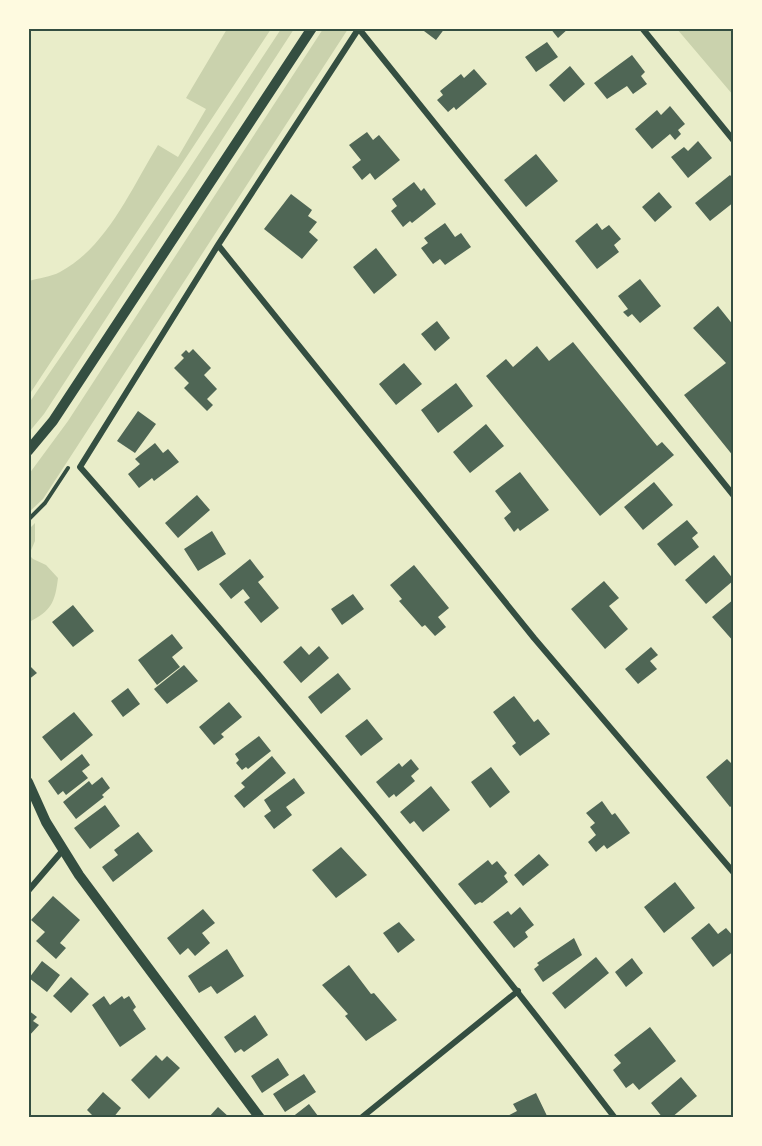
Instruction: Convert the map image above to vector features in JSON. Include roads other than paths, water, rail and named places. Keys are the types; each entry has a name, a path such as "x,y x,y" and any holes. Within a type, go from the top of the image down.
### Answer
{"street":[{"path":"28,451 53,421 312,28"},
{"path":"642,28 734,141"},
{"path":"615,1118 518,991 210,615 80,467 218,245 359,29 734,496"},
{"path":"218,245 534,638 734,873"},
{"path":"28,782 46,822 79,875 261,1118"},
{"path":"28,891 63,850"},
{"path":"361,1118 518,991"}]}
